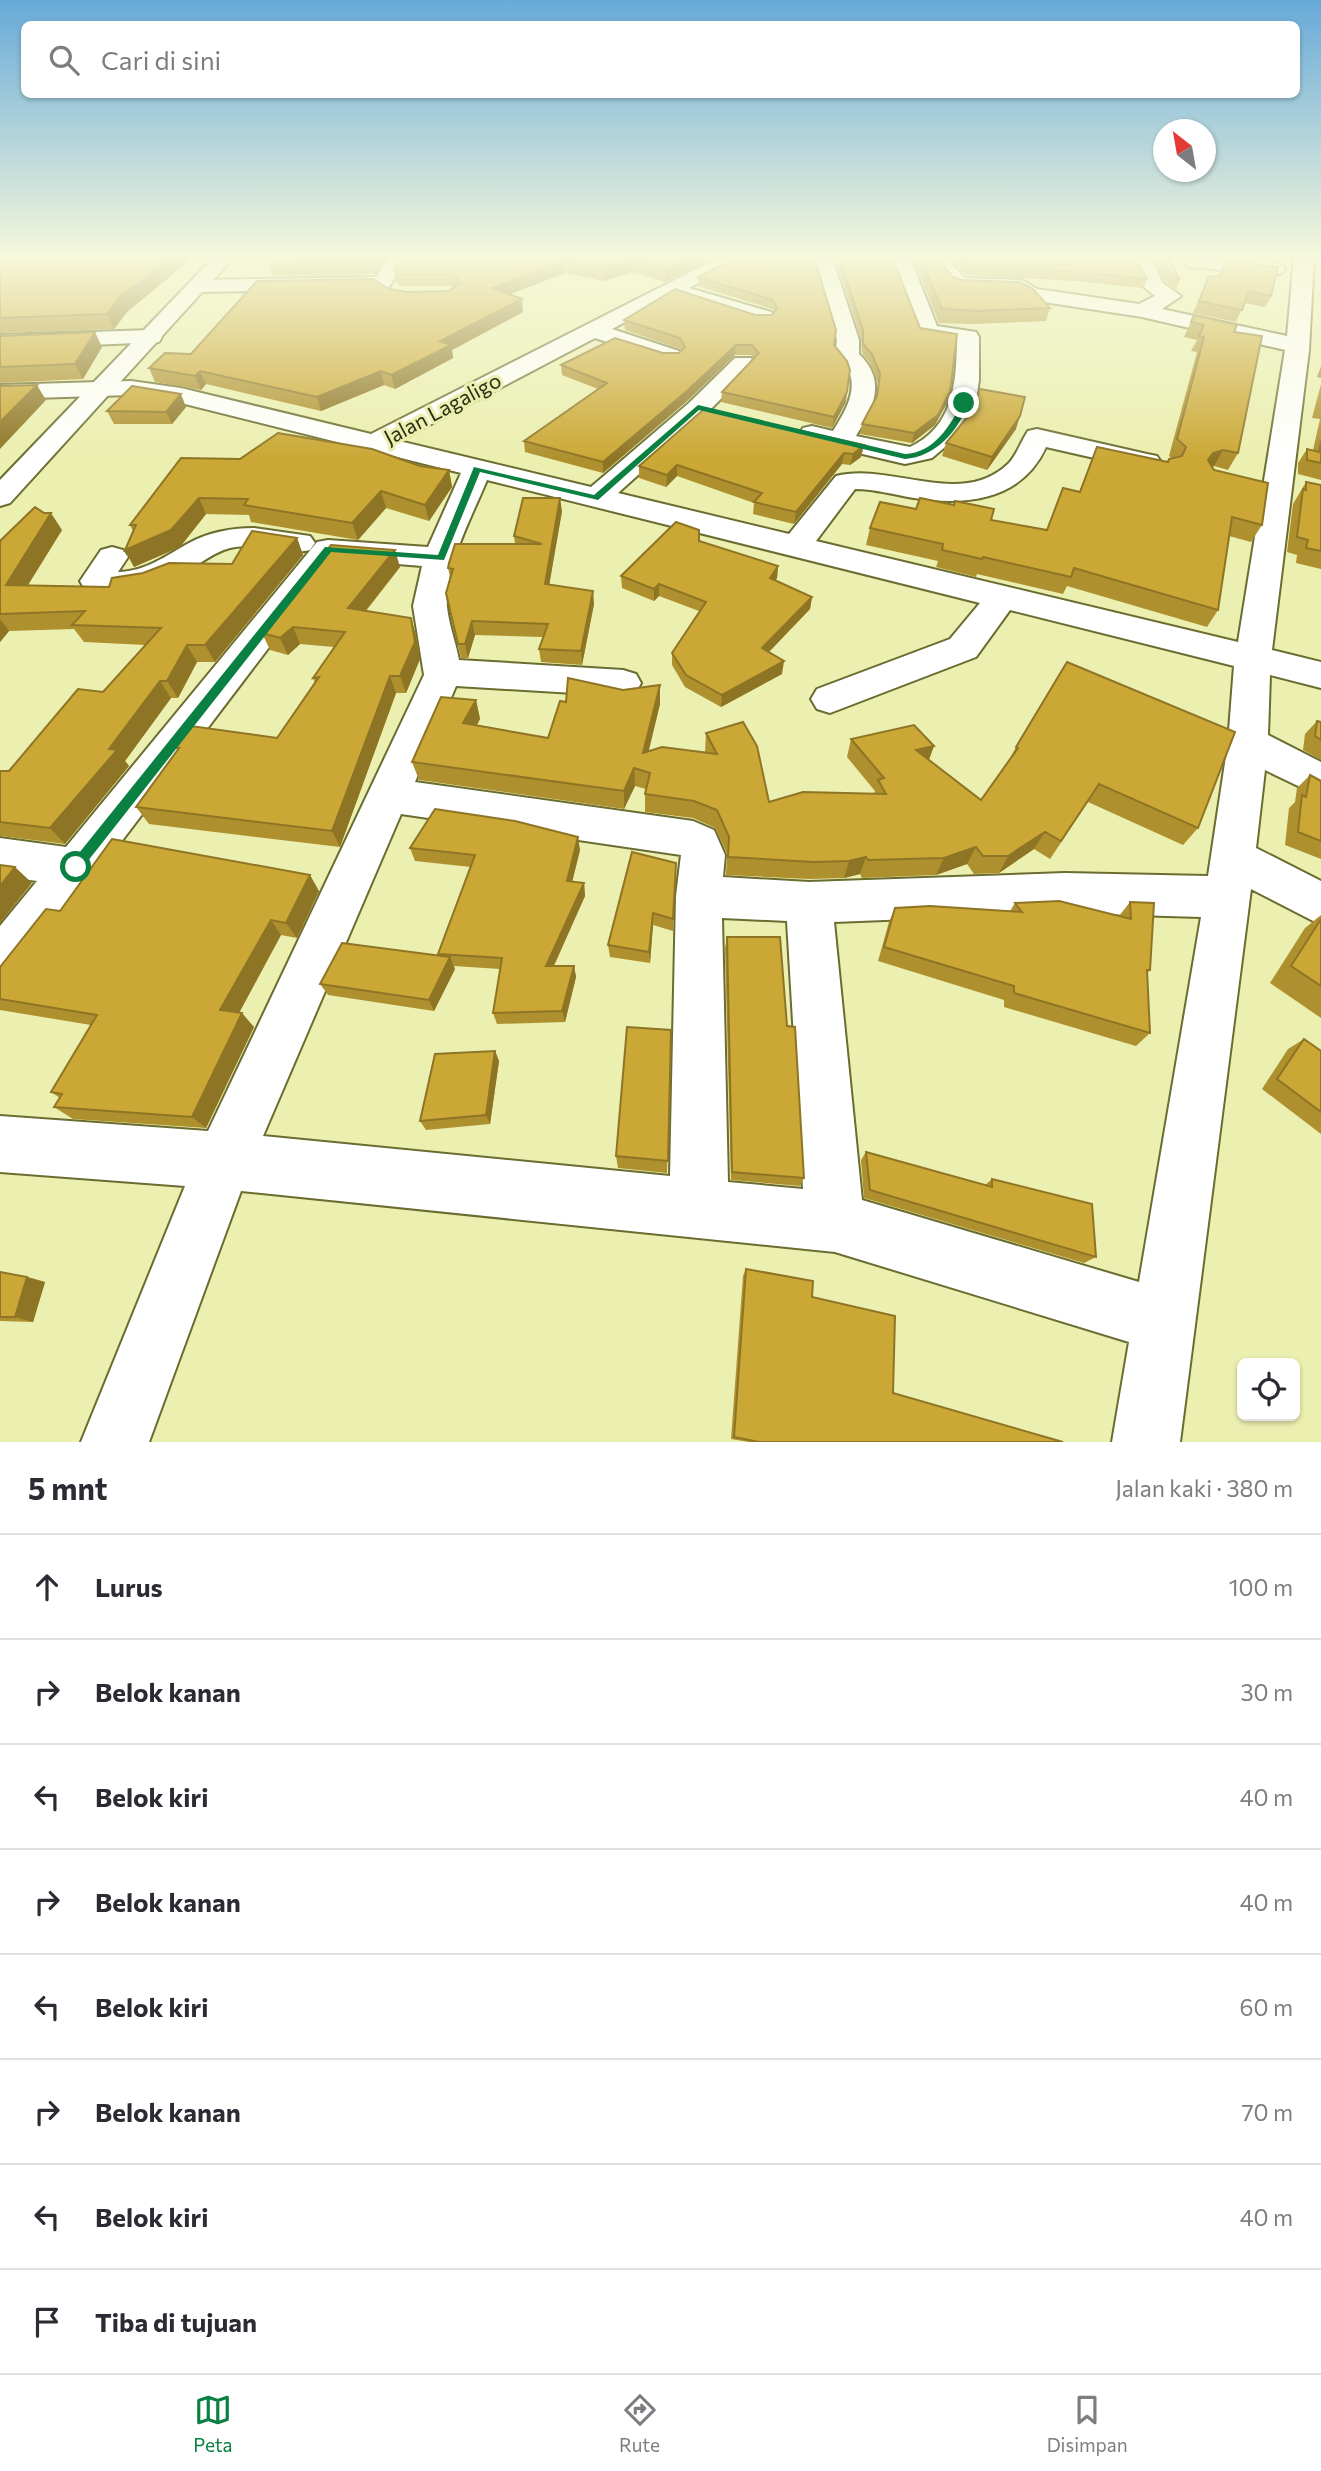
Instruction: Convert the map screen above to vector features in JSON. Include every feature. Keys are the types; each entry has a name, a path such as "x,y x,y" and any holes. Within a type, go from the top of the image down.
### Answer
{"street":[{"path":"0,497 163,324"},
{"name":"Jalan Lagaligo","path":"416,396 561,324"},
{"name":"Jalan Lagaligo","path":"360,433 604,324"},
{"path":"840,440 856,415 864,390 860,369 847,354 848,340 845,324"},
{"path":"794,430 905,456 919,455 949,432 959,419 964,403 968,337 928,331 925,324"},
{"path":"1205,324 1296,345"},
{"path":"1146,1442 1230,877 1248,743 1253,658 1298,324"},
{"path":"593,330 671,356"},
{"path":"0,342 151,337"},
{"path":"0,376 38,342"},
{"path":"595,498 710,410 743,363"},
{"path":"0,392 131,388 360,433 477,469 1321,676"},
{"path":"796,546 846,482 865,481 927,492 992,485 1009,478 1021,467 1037,437 1161,465"},
{"path":"116,1442 225,1161 442,672 430,602 441,558 477,469"},
{"path":"112,557 96,581 147,580 166,573 196,552 228,539 272,538 328,549 441,558"},
{"path":"0,963 328,549"},
{"path":"830,699 963,648 1003,596"},
{"path":"442,672 623,683"},
{"path":"1248,743 1321,781"},
{"path":"388,795 693,839 702,850 699,897 699,1208"},
{"path":"0,857 76,867"},
{"path":"699,897 809,902 1065,893 1230,877 1321,904"},
{"path":"809,902 835,1223"},
{"path":"0,1144 225,1161 835,1223 1163,1320"}],"building":[{"path":"218,324 473,324 440,341 451,345 391,375 381,371 317,397 200,371 195,376 149,368 165,353 191,354"},
{"path":"637,324 834,324 834,345 847,361 850,370 847,392 834,417 722,392 759,353 752,345 736,345 687,391 603,462 524,441 607,383 561,365 615,338 663,353 679,353 685,347 680,338"},
{"path":"861,324 919,324 920,328 957,334 950,392 938,415 914,433 862,424 877,396 880,374 872,354 863,344"},
{"path":"1201,324 1234,324 1237,325 1234,332 1262,336 1238,453 1223,450 1213,453 1208,460 1214,470 1268,483 1262,525 1232,517 1218,610 1074,568 1071,577 942,550 943,544 870,528 880,502 916,509 920,498 954,505 955,501 994,509 991,520 1047,530 1063,488 1080,492 1097,447 1168,462 1169,459 1182,456 1186,447 1177,439 1204,337 1199,336 1204,325"},
{"path":"95,332 75,364 0,367 0,336"},
{"path":"37,385 0,422 0,386"},
{"path":"132,386 181,394 166,412 107,411"},
{"path":"980,389 1025,397 1020,416 992,457 946,443 973,410"},
{"path":"704,409 864,445 853,454 844,453 796,512 754,502 762,493 677,465 667,475 639,466"},
{"path":"278,433 372,449 420,466 449,470 425,505 381,491 352,523 244,505 248,499 199,498 171,530 125,550 136,525 130,525 181,458 240,459"},
{"path":"1321,441 1321,463 1307,460 1307,449 1319,452"},
{"path":"1306,482 1321,485 1321,551 1306,548 1308,540 1297,537"},
{"path":"523,498 560,498 545,584 593,591 581,651 539,649 548,624 472,621 465,644 458,644 446,593 453,569 448,568 455,544 542,544 514,536"},
{"path":"35,507 44,513 51,513 6,585 109,587 112,578 143,573 169,563 232,564 252,531 297,538 205,645 187,645 167,681 160,681 109,749 117,750 50,828 0,822 0,771 9,771 78,689 103,692 161,628 72,625 85,611 0,614 0,541"},
{"path":"676,522 699,530 699,541 778,566 770,578 812,597 762,648 784,661 722,695 686,675 672,653 706,602 659,584 654,589 621,576"},
{"path":"331,545 395,550 348,608 411,618 415,642 400,676 390,676 332,831 136,807 179,748 176,748 191,726 277,738 319,677 313,678 345,632 293,627 280,638 262,633"},
{"path":"1067,662 1235,732 1198,828 1099,784 1061,841 1045,832 1008,856 983,856 976,847 944,858 868,860 866,857 849,861 813,862 728,857 729,837 717,810 694,801 645,794 650,773 634,768 624,791 412,762 441,697 476,700 463,723 548,738 560,701 566,702 568,678 623,690 660,685 643,753 662,747 717,754 706,733 743,722 757,746 769,802 803,792 886,794 878,780 884,778 851,739 914,725 934,746 916,750 981,800 1018,748 1016,747"},
{"path":"1317,721 1321,722 1321,740 1315,736"},
{"path":"1310,775 1321,781 1321,841 1298,832 1302,795 1306,797"},
{"path":"435,809 515,821 578,837 567,881 584,883 546,966 574,966 562,1011 493,1013 502,958 438,954 475,855 410,848"},
{"path":"112,839 310,875 286,923 271,920 220,1010 242,1013 192,1117 54,1107 62,1094 51,1092 97,1015 0,999 0,967 46,909 60,911"},
{"path":"632,852 676,863 673,919 653,913 649,952 608,945"},
{"path":"0,865 15,867 0,886"},
{"path":"1059,901 1131,919 1130,902 1154,903 1150,970 1147,970 1150,1033 1014,993 1014,986 884,947 895,908 930,906 1022,912 1015,903"},
{"path":"1321,919 1321,986 1291,966"},
{"path":"727,937 780,937 787,1026 795,1027 804,1178 732,1172"},
{"path":"342,943 450,957 429,1000 320,984"},
{"path":"627,1027 671,1030 668,1161 616,1156"},
{"path":"1304,1039 1321,1051 1321,1112 1277,1079"},
{"path":"495,1051 486,1115 420,1121 435,1054"},
{"path":"866,1152 992,1187 992,1179 1092,1204 1096,1257 870,1190"},
{"path":"746,1269 813,1281 812,1297 895,1316 893,1393 1063,1442 759,1442 734,1437"},
{"path":"0,1272 27,1277 15,1317 0,1317"}],"route":[{"path":"76,867 328,549 441,558 477,469 595,498 698,408 913,456 923,453 949,432 959,419 964,403"}]}
